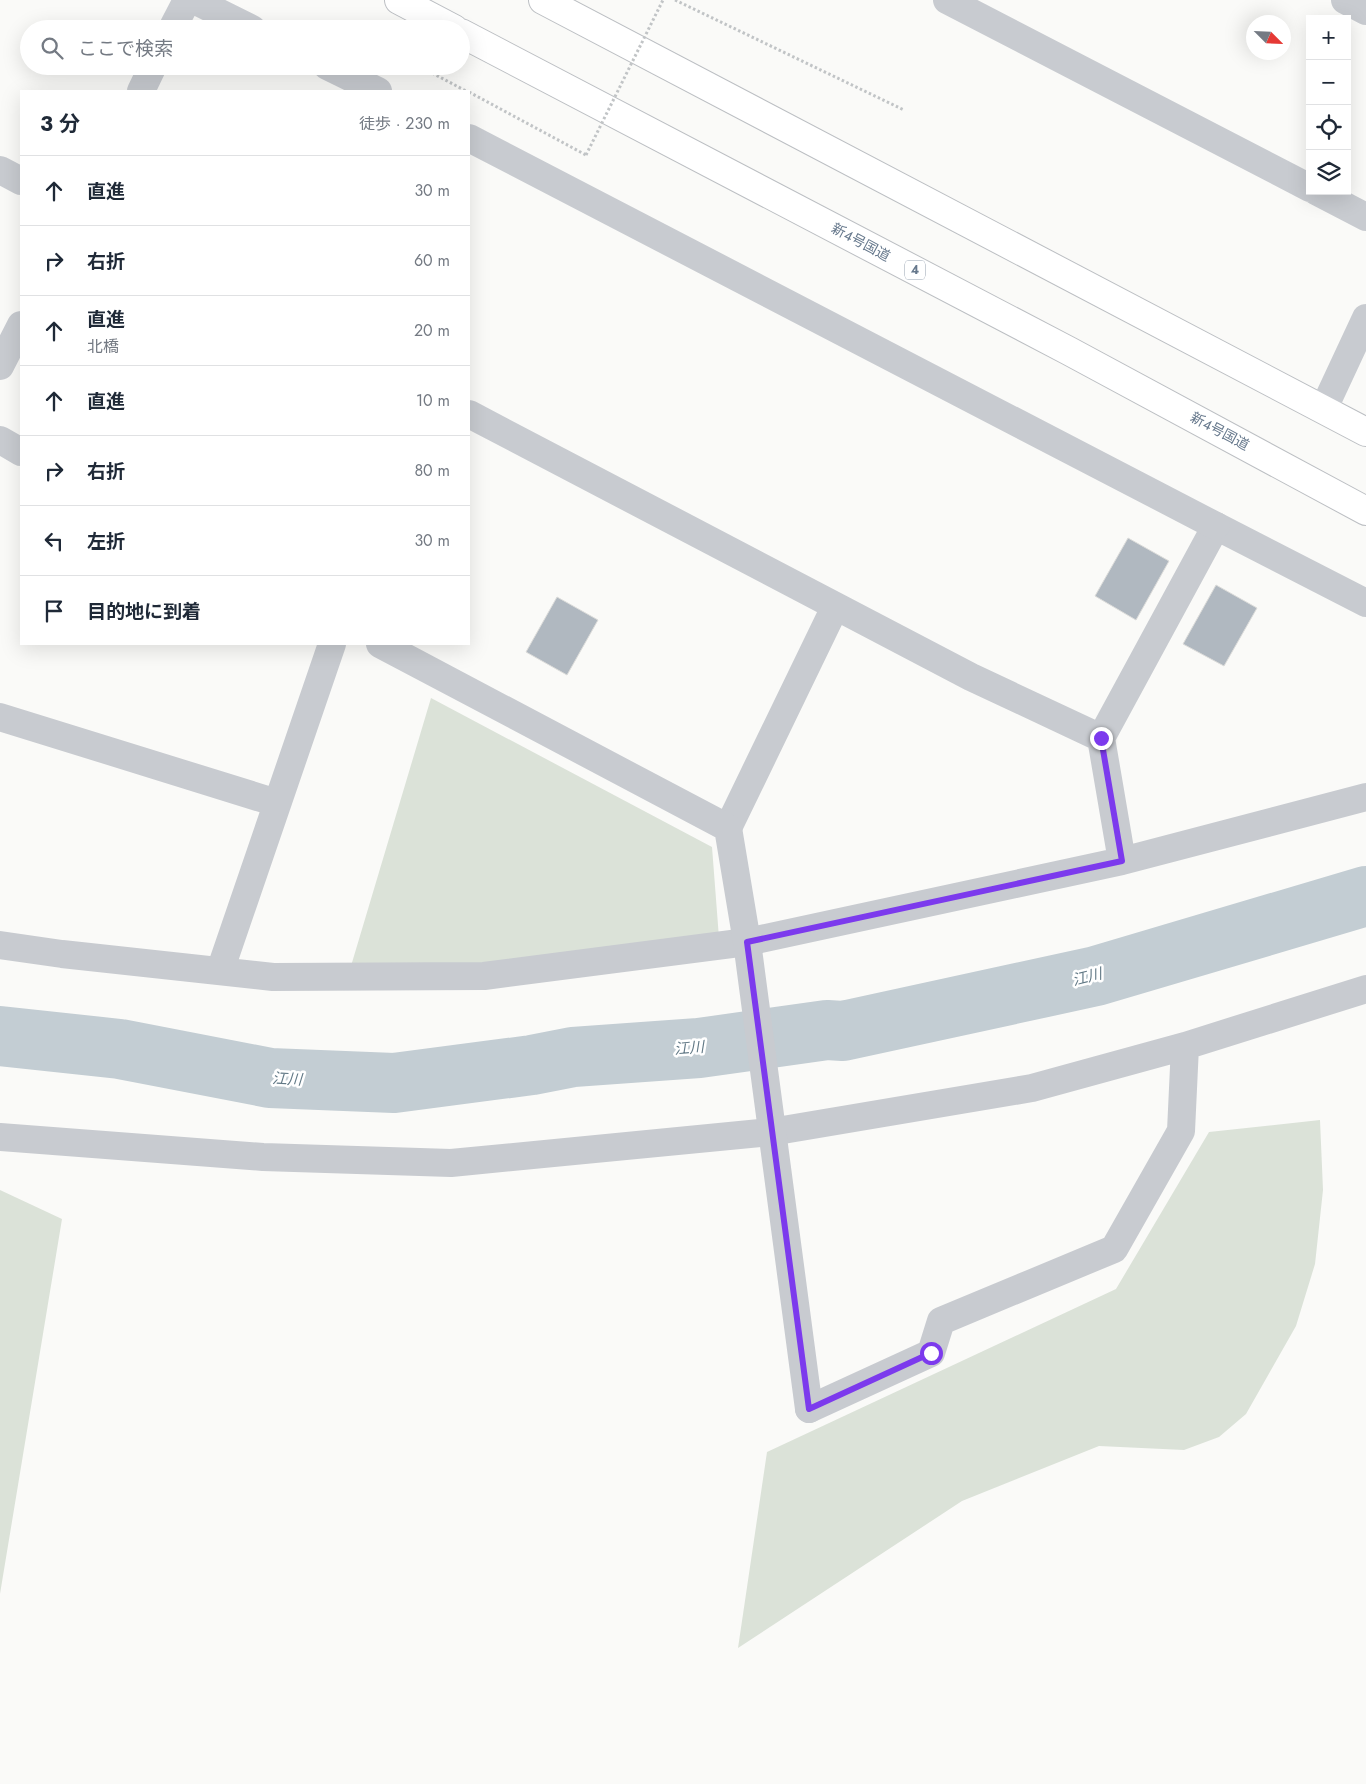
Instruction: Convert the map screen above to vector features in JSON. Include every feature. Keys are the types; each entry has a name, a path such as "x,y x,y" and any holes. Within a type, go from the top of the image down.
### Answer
{"highway":[{"path":"399,0 437,20"},
{"path":"543,0 1324,408 1366,432"},
{"name":"新4号国道","path":"470,38 1078,355 1366,511"}],"street":[{"path":"177,20 187,0"},
{"path":"194,0 234,20"},
{"path":"947,0 1306,186"},
{"path":"1345,0 1366,11"},
{"path":"141,90 149,75"},
{"path":"345,75 376,90"},
{"path":"470,139 1366,603"},
{"path":"0,170 20,180"},
{"path":"1324,195 1366,217"},
{"path":"1324,408 1366,318"},
{"path":"0,366 20,327"},
{"path":"470,415 971,677 1101,738"},
{"path":"0,440 20,451"},
{"path":"1122,861 1101,738 1216,526"},
{"path":"835,606 728,828 747,942 770,1132 809,1409 931,1353 941,1321 1114,1249 1181,1131 1185,1046"},
{"path":"220,971 332,645"},
{"path":"382,645 728,828"},
{"path":"0,717 277,803"},
{"path":"0,944 62,954 273,977 484,976 747,942 1122,861 1366,797"},
{"path":"0,1137 263,1157 452,1163 770,1132 1032,1088 1185,1046 1366,989"}],"path":[{"path":"470,93 586,155 663,0"},
{"path":"675,0 904,110"},
{"path":"436,75 464,90"}],"shaded area":[{"path":"431,698 712,847 719,938 494,966 351,966"},
{"path":"1320,1120 1323,1190 1315,1264 1296,1326 1246,1414 1219,1437 1184,1450 1099,1446 962,1501 738,1648 767,1452 1116,1289 1209,1132"},
{"path":"0,1190 62,1219 0,1594"}],"building":[{"path":"1128,538 1169,561 1136,620 1095,596"},
{"path":"1216,585 1257,608 1224,666 1183,644"},
{"path":"557,597 598,620 567,675 526,652"}],"waterway":[{"name":"江川","path":"0,1036 120,1049 270,1078 394,1083 532,1065 573,1057 699,1048 827,1030 843,1031 1096,976 1366,896"}],"route":[{"path":"931,1353 809,1409 770,1132 747,942 1122,861 1101,738"}]}
